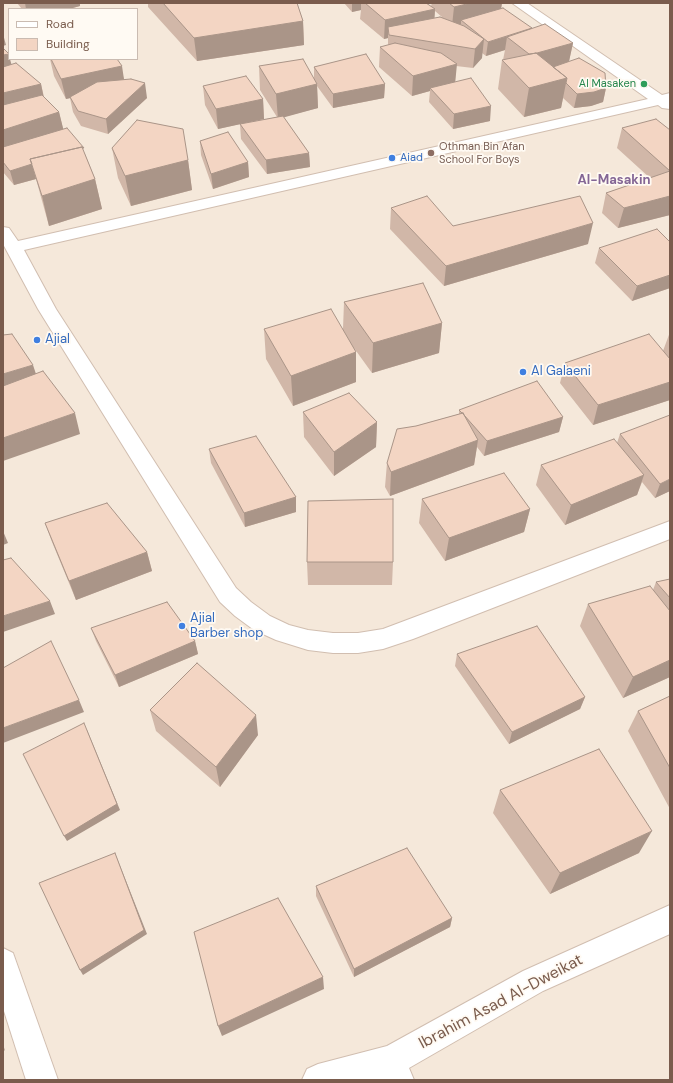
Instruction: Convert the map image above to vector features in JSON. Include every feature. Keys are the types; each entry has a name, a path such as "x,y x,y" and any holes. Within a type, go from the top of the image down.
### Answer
{"street":[{"path":"518,3 666,101"},
{"path":"666,101 8,240 47,309 228,594 243,609 262,623 284,633 308,640 333,643 358,643 383,639 412,630 670,530"},
{"name":"Ibrahim Asad Al-Dweikat","path":"357,1080 394,1070 533,981 670,919"},
{"path":"3,963 42,1080"},
{"path":"318,1080 394,1070"}],"shaded area":[{"path":"3,3 670,3 670,1080 3,1080"}],"building":[{"path":"163,3 297,3 303,21 194,38"},
{"path":"365,3 426,3 435,9 385,20"},
{"path":"449,3 471,3 454,7"},
{"path":"503,8 532,28 488,42 461,20"},
{"path":"440,17 464,26 484,39 475,49 389,35 388,27"},
{"path":"545,24 573,43 529,54 507,37"},
{"path":"395,43 441,53 457,64 413,76 380,47"},
{"path":"3,48 8,54 3,55"},
{"path":"536,53 567,78 529,88 502,60"},
{"path":"366,54 385,84 333,94 314,67"},
{"path":"579,58 605,73 606,88 594,92 577,94 566,83 567,78 553,67"},
{"path":"303,59 317,84 276,94 259,66"},
{"path":"52,60 118,60 122,66 61,79"},
{"path":"16,63 41,84 3,93 3,67"},
{"path":"246,76 263,99 216,109 203,86"},
{"path":"471,78 491,106 454,114 430,88"},
{"path":"131,79 145,83 106,119 78,111 70,97 97,82"},
{"path":"42,95 59,112 3,130 3,105"},
{"path":"283,116 309,153 266,160 240,124"},
{"path":"656,119 670,130 670,171 622,128"},
{"path":"137,120 183,129 188,160 125,176 112,148"},
{"path":"67,128 84,148 82,147 30,159 32,164 10,171 3,162 3,147"},
{"path":"228,132 248,162 211,174 200,141"},
{"path":"82,147 95,179 42,196 30,159"},
{"path":"670,171 670,196 624,208 606,193"},
{"path":"427,196 453,226 580,196 593,223 446,266 391,208"},
{"path":"657,229 670,242 670,275 637,286 599,248"},
{"path":"423,283 442,323 373,343 344,302"},
{"path":"331,309 356,352 291,376 264,329"},
{"path":"12,334 33,365 3,374 3,335"},
{"path":"649,334 670,359 670,382 598,405 565,363"},
{"path":"43,371 75,413 3,438 3,386"},
{"path":"537,381 563,417 487,441 459,410"},
{"path":"349,393 377,422 334,452 303,412"},
{"path":"463,413 478,440 391,472 387,463 397,429 416,426"},
{"path":"670,415 670,479 660,484 620,434"},
{"path":"256,436 296,497 244,513 209,449"},
{"path":"614,439 644,475 571,505 541,465"},
{"path":"504,473 530,509 449,538 422,499"},
{"path":"393,499 393,562 307,562 308,501"},
{"path":"107,503 147,552 69,581 45,523"},
{"path":"11,558 50,601 3,616 3,560"},
{"path":"670,579 670,598 656,582"},
{"path":"650,586 670,611 670,660 633,677 588,604"},
{"path":"167,602 195,641 115,675 91,628"},
{"path":"537,626 585,697 512,732 457,654"},
{"path":"51,641 79,700 3,728 3,668"},
{"path":"197,663 256,715 216,767 150,710"},
{"path":"670,696 670,768 638,711"},
{"path":"84,723 117,804 64,836 23,754"},
{"path":"599,749 652,831 560,873 500,790"},
{"path":"407,848 452,918 354,969 316,886"},
{"path":"115,853 144,930 80,970 39,883"},
{"path":"278,898 323,977 218,1026 194,932"}],"place":[{"name":"Al Masaken","path":"644,84"},
{"name":"Othman Bin Afan School For Boys","path":"431,153"},
{"name":"Aiad","path":"392,158"},
{"name":"Ajial","path":"37,340"},
{"name":"Al Galaeni","path":"523,372"},
{"name":"Ajial Barber shop","path":"182,626"}],"district":[{"name":"Al-Masakin","path":"614,181"}]}
